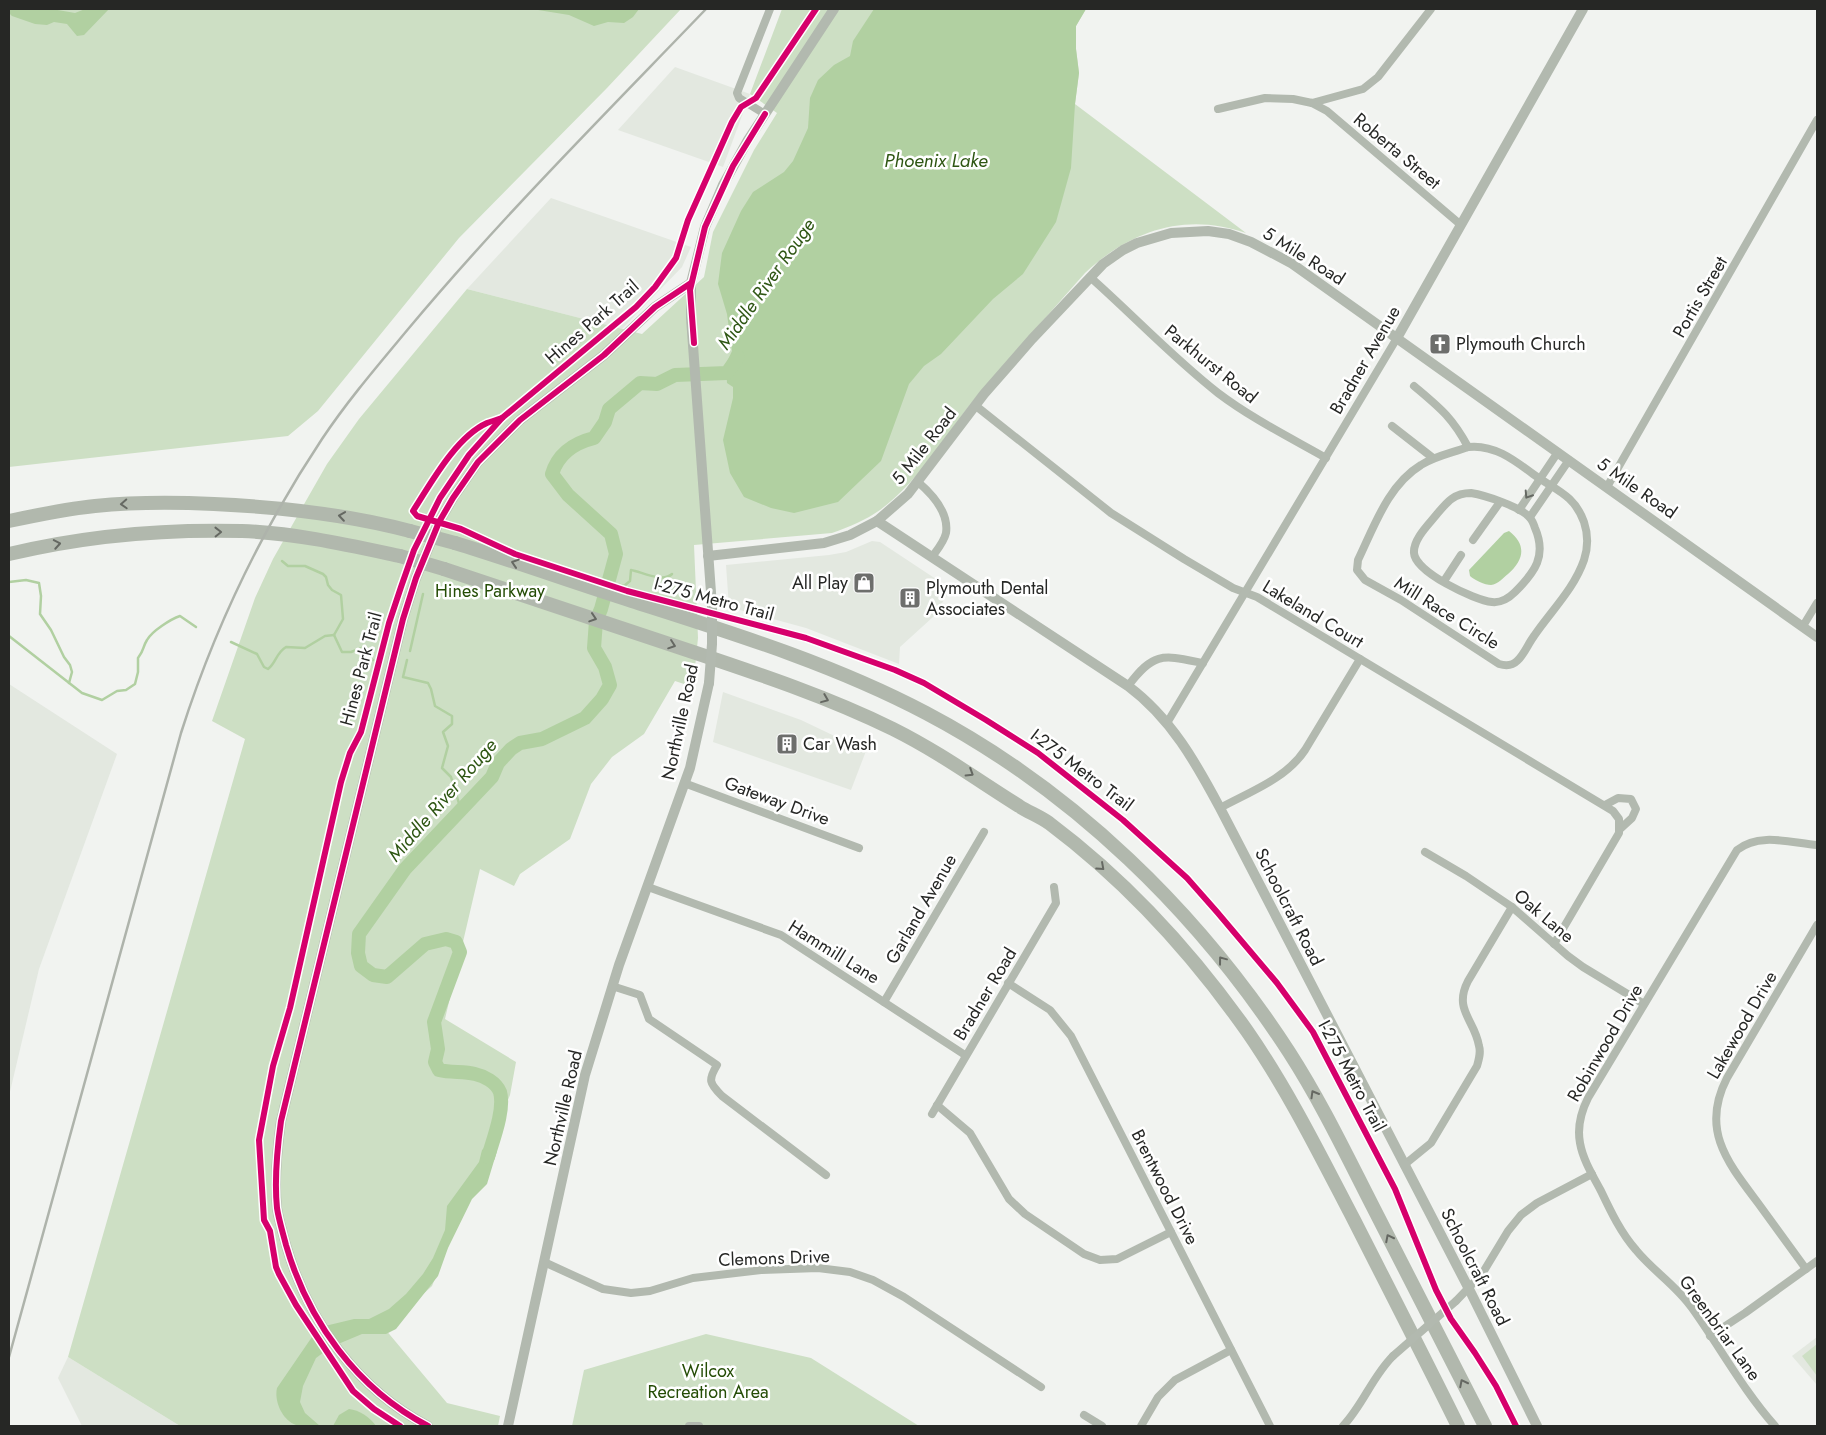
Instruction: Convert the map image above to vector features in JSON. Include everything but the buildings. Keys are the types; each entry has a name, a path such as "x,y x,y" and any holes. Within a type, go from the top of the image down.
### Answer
{"highway":[{"path":"9,521 48,512 97,506 173,502 290,509 357,518 455,543 805,658 849,676 926,713 1017,767 1076,812 1115,845 1187,918 1218,954 1274,1030 1321,1106 1485,1426"},
{"path":"9,554 68,542 112,536 242,531 338,543 400,556 613,625 812,693 890,728 958,766 1046,821 1117,881 1158,922 1221,995 1295,1107 1458,1426"}],"street":[{"path":"765,114 739,98 737,93 770,9"},
{"name":"Northville Road","path":"508,1426 585,1075 612,986 684,783 698,735 709,683 712,606 691,318 691,283 705,227 733,166 834,9"},
{"path":"1218,109 1265,98 1293,99 1312,103 1370,85 1431,9"},
{"name":"Bradner Avenue","path":"1167,723 1397,338 1583,9"},
{"name":"Roberta Street","path":"1312,103 1327,111 1461,225"},
{"name":"Portis Street","path":"1607,487 1817,120"},
{"name":"5 Mile Road","path":"708,556 824,543 850,535 877,521 899,503 918,482 976,406 1032,339 1103,264 1137,243 1160,236 1193,231 1230,234 1283,258 1817,637"},
{"name":"Parkhurst Road","path":"1090,277 1152,336 1218,393 1253,417 1326,458"},
{"path":"428,1426 404,1412 380,1394 339,1351 321,1326 298,1281 289,1256 278,1210 276,1160 279,1132 303,1025 403,619 416,578 444,511 465,479 497,441 520,420 604,355 655,307 691,283"},
{"path":"1414,386 1448,416 1468,447"},
{"name":"Lakeland Court","path":"976,406 1112,512 1192,564 1233,588 1258,596 1605,806"},
{"path":"1392,426 1433,458"},
{"name":"Mill Race Circle","path":"1468,447 1484,448 1503,454 1568,496 1580,514 1587,534 1586,555 1581,568 1564,596 1534,635 1519,659 1513,664 1503,665 1401,600 1365,580 1357,570 1358,560 1393,492 1411,472 1433,458 1468,447"},
{"path":"1519,510 1558,452"},
{"path":"1530,517 1569,460"},
{"path":"918,482 934,498 945,518 944,539 932,557"},
{"path":"1471,493 1500,502 1530,517 1540,545 1538,563 1529,578 1508,598 1493,602 1465,593 1421,566 1415,559 1414,548 1420,535 1447,502 1457,495 1471,493"},
{"path":"1473,540 1500,502"},
{"name":"Schoolcraft Road","path":"877,521 1128,686 1167,723 1192,756 1469,1289 1537,1426"},
{"path":"1444,581 1461,555"},
{"path":"1803,626 1817,603"},
{"path":"1128,686 1144,668 1157,658 1167,657 1203,663"},
{"path":"1220,808 1282,774 1296,762 1306,750 1360,659"},
{"name":"Gateway Drive","path":"684,783 859,848"},
{"path":"1554,944 1620,833 1617,815 1605,806 1618,798 1631,799 1636,809 1632,818 1620,829"},
{"name":"Garland Avenue","path":"884,1002 984,832"},
{"name":"Robinwood Drive","path":"1592,1174 1582,1154 1579,1129 1582,1112 1588,1098 1738,850 1751,841 1759,840 1817,845"},
{"name":"Oak Lane","path":"1426,852 1512,907 1583,967 1644,1004"},
{"name":"Hammill Lane","path":"648,887 781,935 966,1056"},
{"name":"Bradner Road","path":"932,1114 1056,903 1054,887"},
{"path":"1404,1165 1432,1143 1477,1066 1480,1046 1464,1011 1462,1002 1464,991 1512,907"},
{"name":"Lakewood Drive","path":"1806,1269 1727,1160 1718,1136 1716,1112 1720,1093 1726,1078 1817,925"},
{"name":"Brentwood Drive","path":"1008,983 1044,1004 1064,1026 1172,1232 1270,1426"},
{"path":"612,986 640,996 649,1019 717,1065 710,1076 715,1089 722,1096 826,1174"},
{"path":"937,1105 970,1133 1002,1190 1014,1204 1025,1214 1084,1254 1100,1260 1117,1259 1172,1232"},
{"path":"1348,1425 1382,1368 1469,1289 1482,1274 1508,1231 1521,1215 1537,1203 1592,1174"},
{"name":"Greenbriar Lane","path":"1592,1174 1620,1228 1630,1243 1644,1259 1681,1293 1748,1392 1775,1426"},
{"path":"1710,1336 1817,1261"},
{"name":"Clemons Drive","path":"544,1262 603,1289 631,1293 650,1291 693,1278 761,1270 818,1268 850,1272 873,1280 904,1297 1041,1387"},
{"path":"1141,1426 1158,1397 1175,1380 1231,1350"},
{"path":"1084,1415 1102,1426"},
{"path":"689,1426 699,1426"}],"shaded area":[{"path":"675,67 750,94 723,167 618,130"},
{"path":"551,198 691,247 682,267 622,329 467,289"},
{"path":"872,541 880,542 951,589 933,617 900,647 899,664 806,628 729,607 726,565 829,555 846,552"},
{"path":"9,684 117,754 39,969 9,1096"},
{"path":"723,692 801,720 866,751 851,790 713,742"},
{"path":"1817,1337 1817,1385 1792,1356"},
{"path":"68,1357 180,1426 82,1426 58,1378"}],"green space":[{"path":"9,9 681,9 607,88 459,238 318,411 288,436 9,467"},
{"name":"Hines Parkway","path":"782,9 1086,9 1076,26 1079,73 1075,104 1246,233 1202,224 1181,225 1160,229 1140,236 1103,258 1085,273 994,376 909,484 895,498 869,517 832,533 694,545 698,638 693,687 675,681 644,734 612,757 591,784 570,839 520,874 514,886 480,869 445,1019 516,1062 510,1095 432,1286 385,1329 447,1403 500,1416 498,1426 180,1426 68,1357 245,739 212,721 255,598 273,559 327,464 359,419 467,289 642,334 704,277 713,232 754,150 777,113 750,94"},
{"name":"Wilcox Recreation Area","path":"706,1334 811,1358 919,1426 572,1426 584,1370"},
{"path":"1817,1344 1817,1376 1802,1356"}],"water":[{"path":"9,9 52,9 75,13 85,9 109,9 84,35 77,36 67,24 54,22 47,25 35,24 12,16 9,13"},
{"path":"532,9 639,9 633,17 624,23 608,22 594,26 569,15"},
{"name":"Phoenix Lake","path":"874,9 1086,9 1076,26 1079,73 1071,168 1056,222 1023,274 993,299 941,354 924,366 909,384 881,461 838,502 794,513 771,508 744,497 730,473 723,440 733,398 733,387 727,383 726,364 732,351 727,314 718,284 722,253 741,211 753,192 784,172 793,161 808,128 810,98 818,80 834,65 850,56 853,41"},
{"path":"1509,531 1515,536 1521,547 1520,558 1513,569 1500,581 1491,585 1472,578 1469,570 1504,533"},
{"path":"493,1140 497,1151 487,1184 472,1199 448,1248 438,1276 396,1329 386,1334 362,1334 331,1347 316,1358 303,1386 300,1402 305,1413 320,1426 301,1426 291,1423 280,1410 276,1393 277,1388 314,1334 325,1326 354,1319 369,1319 389,1309 406,1294 423,1274 433,1258 445,1230 447,1206 479,1162 482,1150"},
{"path":"349,1409 364,1414 376,1426 333,1426 339,1415"}],"waterway":[{"name":"Middle River Rouge","path":"488,1157 500,1116 501,1099 498,1088 489,1080 478,1075 439,1070 435,1062 438,1049 434,1022 460,952 456,942 446,939 425,944 387,977 373,975 361,966 358,953 359,934 405,869 492,777 498,763 511,749 520,743 542,739 585,718 602,699 610,685 605,667 594,648 596,621 616,554 611,534 568,495 552,474 558,461 574,446 594,438 605,422 609,409 640,383 657,384 675,375 727,373 738,357"},
{"path":"282,561 288,566 305,566 323,574 332,590 341,595 343,619 334,635"},
{"path":"608,582 624,586 630,581 631,570 658,577 672,574"},
{"path":"9,582 26,580 39,583 41,596 40,614 70,665 72,672 69,683"},
{"path":"410,651 423,594"},
{"path":"9,636 82,693 102,700 117,691 126,690 135,684 138,672 138,658 147,640 157,629 180,616 196,627"},
{"path":"334,635 342,652 351,652 362,648 366,658 373,660"},
{"path":"231,642 257,654 264,667 268,669 286,647 305,648 325,636 334,635"},
{"path":"407,660 403,677 428,683 435,706 452,716 452,724 443,732 448,746 442,768 451,777 461,810"}],"railway":[{"path":"9,1357 181,733 208,656 259,545 322,439 386,355 480,246 706,9"}],"cycle path":[{"name":"Hines Park Trail","path":"400,1426 374,1409 353,1391 296,1305 276,1267 270,1231 264,1220 259,1140 273,1066 290,1008 341,782 350,753 361,732 389,623 401,587 414,550 440,498 469,455 502,418 636,307 655,287 676,258 688,220 732,122 741,107 756,98 816,9"},
{"path":"694,343 690,290 705,227 733,166 765,114"},
{"path":"428,1426 402,1411 358,1373 322,1326 307,1300 286,1245 277,1208 276,1164 281,1121 403,619 416,578 439,522 478,462 520,420 604,355 655,307 691,283"},
{"name":"I-275 Metro Trail","path":"502,418 487,423 476,430 455,450 413,511 417,516 461,529 515,554 627,591 806,638 895,670 924,683 1038,753 1123,820 1187,878 1277,983 1313,1032 1395,1189 1436,1290 1451,1319 1496,1386 1516,1426"}],"place":[{"name":"Plymouth Church","path":"1440,344"},
{"name":"All Play","path":"864,583"},
{"name":"Plymouth Dental Associates","path":"910,598"},
{"name":"Car Wash","path":"787,744"}]}
